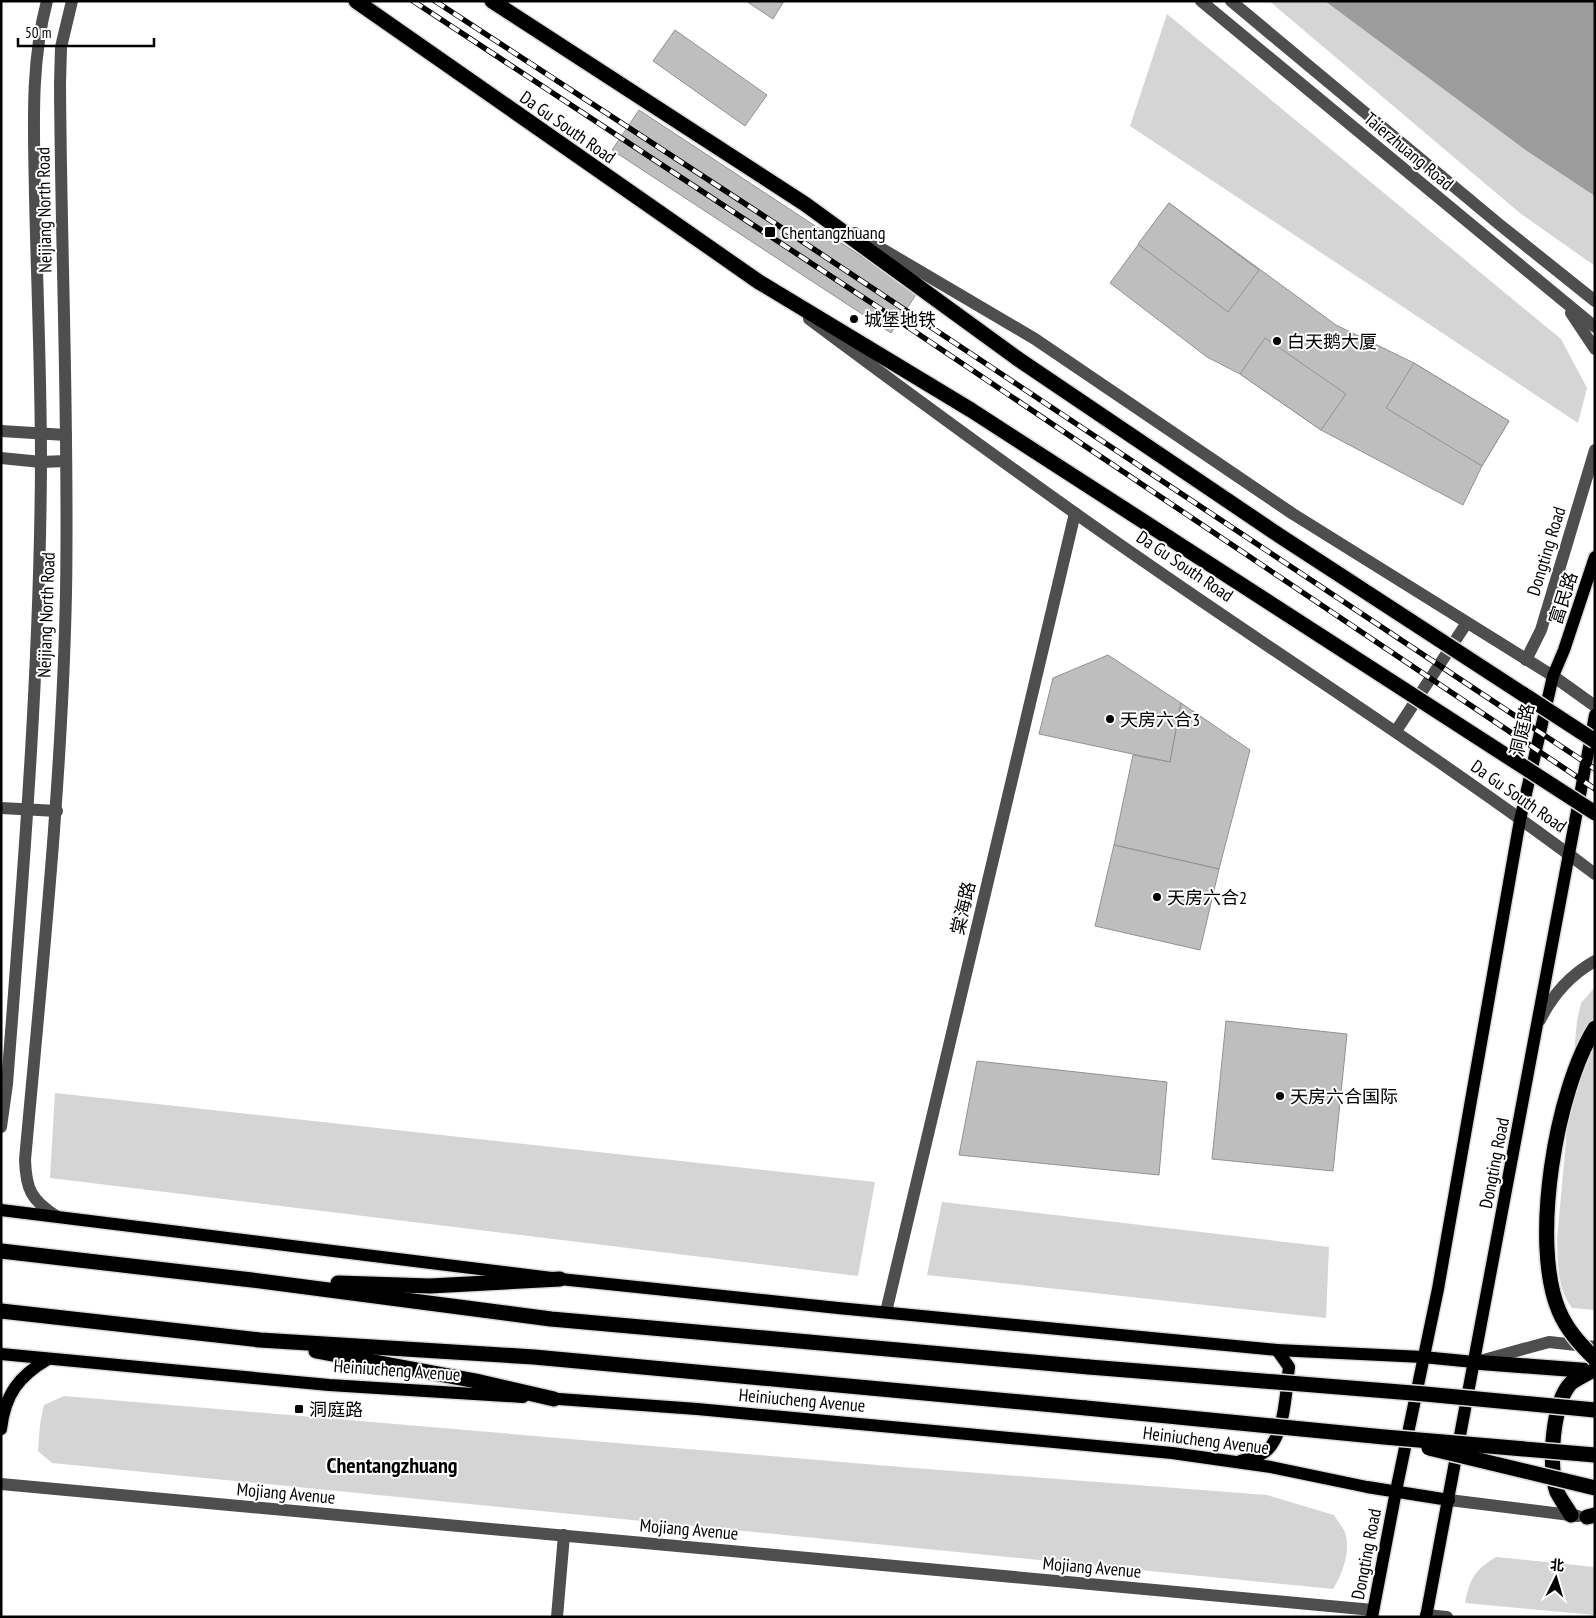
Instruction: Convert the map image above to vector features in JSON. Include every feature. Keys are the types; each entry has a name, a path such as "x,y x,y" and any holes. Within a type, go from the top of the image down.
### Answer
{"highway":[{"name":"Da Gu South Road","path":"356,1 759,282 971,410 1595,813"},
{"path":"492,1 805,204 1018,359 1280,536 1595,741"},
{"path":"1594,1367 1573,1336 1559,1310 1548,1272 1546,1252 1549,1194 1564,1104 1583,1048 1595,1028"},
{"path":"1,1251 252,1280 551,1319 1089,1368 1415,1393 1595,1410"},
{"path":"252,1280 430,1286 560,1279"},
{"name":"Heiniucheng Avenue","path":"1,1311 260,1340 534,1356 1384,1437 1595,1455"},
{"path":"260,1340 476,1381 554,1399"},
{"path":"1474,1362 1594,1367"},
{"path":"1571,1515 1557,1491 1553,1464 1554,1423 1563,1397 1571,1384 1594,1367"},
{"path":"1384,1437 1595,1488"}],"main road":[{"name":"富民路","path":"1564,650 1595,556"},
{"name":"洞庭路","path":"1520,820 1553,676 1564,650"},
{"name":"Dongting Road","path":"1426,1616 1595,715"},
{"name":"Dongting Road","path":"1373,1614 1396,1490 1438,1289 1520,820"},
{"path":"1,1210 560,1279 1277,1350 1423,1357 1474,1362"},
{"path":"1238,1462 1264,1453 1275,1442 1284,1410 1289,1367 1277,1350"},
{"name":"Heiniucheng Avenue","path":"1,1354 329,1384 707,1410 1172,1453 1238,1462 1449,1500"},
{"path":"1,1429 3,1413 16,1383 29,1370 48,1359"}],"street":[{"name":"Neijiang North Road","path":"1,1127 7,1084 28,811 38,600 41,462 33,96 42,21 47,1"},
{"name":"Neijiang North Road","path":"56,1216 33,1198 26,1179 25,1160 57,812 66,595 66,435 60,84 61,47 72,1"},
{"name":"Taierzhuang Road","path":"1201,1 1566,305 1595,327"},
{"name":"Taierzhuang Road","path":"1231,1 1500,225 1595,301"},
{"path":"805,204 1035,339 1293,514 1466,624 1553,676 1595,706"},
{"name":"Da Gu South Road","path":"759,282 962,433 1143,561 1396,730 1595,874"},
{"path":"1566,305 1595,349"},
{"path":"1,431 66,435"},
{"name":"Dongting Road","path":"1526,660 1541,630 1595,450"},
{"path":"1,458 41,462 66,461"},
{"name":"棠海路","path":"886,1312 1074,512"},
{"path":"1396,730 1466,624"},
{"path":"1,808 57,812"},
{"path":"1538,1022 1547,1005 1566,982 1595,961"},
{"path":"1474,1362 1549,1342 1595,1347"},
{"name":"Mojiang Avenue","path":"1,1484 564,1535 1373,1614"},
{"name":"Heiniucheng Avenue","path":"1449,1500 1592,1517"},
{"path":"557,1617 564,1535"},
{"path":"1426,1616 1447,1617"}],"shaded area":[{"path":"1269,1 1595,1 1595,266 1521,214"},
{"path":"1325,1 1595,1 1595,196 1527,151"},
{"path":"1167,14 1561,339 1587,388 1578,423 1130,126"},
{"path":"1595,987 1595,1310 1572,1308 1567,1301 1559,1275 1557,1239 1577,1021 1581,1003"},
{"path":"55,1093 875,1182 858,1276 50,1178"},
{"path":"942,1202 1329,1247 1326,1318 927,1275"},
{"path":"64,1396 901,1467 1267,1495 1334,1515 1345,1533 1347,1549 1342,1571 1333,1589 52,1463 38,1451 40,1424 44,1405"},
{"path":"1496,1557 1595,1567 1595,1615 1465,1603 1474,1576"}],"building":[{"path":"746,1 784,1 773,19"},
{"path":"675,30 767,95 745,126 653,61"},
{"path":"639,110 917,293 891,333 612,150"},
{"name":"白天鹅大厦","path":"1169,203 1336,325 1414,363 1509,421 1482,466 1463,505 1321,430 1240,374 1207,357 1110,283"},
{"path":"1169,203 1259,270 1228,312 1138,244"},
{"path":"1265,338 1346,394 1321,430 1240,374"},
{"path":"1414,363 1509,421 1482,466 1386,408"},
{"name":"天房六合3","path":"1108,655 1181,703 1170,762 1039,734 1053,678"},
{"path":"1181,703 1250,750 1219,869 1114,845 1133,755 1170,762"},
{"name":"天房六合2","path":"1114,845 1219,869 1200,950 1095,926"},
{"name":"天房六合国际","path":"1226,1021 1347,1034 1333,1171 1212,1159"},
{"path":"977,1061 1167,1082 1159,1175 959,1155"}],"railway":[{"path":"413,1 905,325 1595,789"},
{"path":"435,1 776,224 1595,769"}],"place":[{"name":"Chentangzhuang","path":"770,232"},
{"name":"城堡地铁","path":"854,319"},
{"name":"白天鹅大厦","path":"1277,341"},
{"name":"天房六合3","path":"1110,719"},
{"name":"天房六合2","path":"1157,897"},
{"name":"天房六合国际","path":"1280,1096"},
{"name":"洞庭路","path":"299,1409"}],"district":[{"name":"Chentangzhuang","path":"392,1465"}]}
